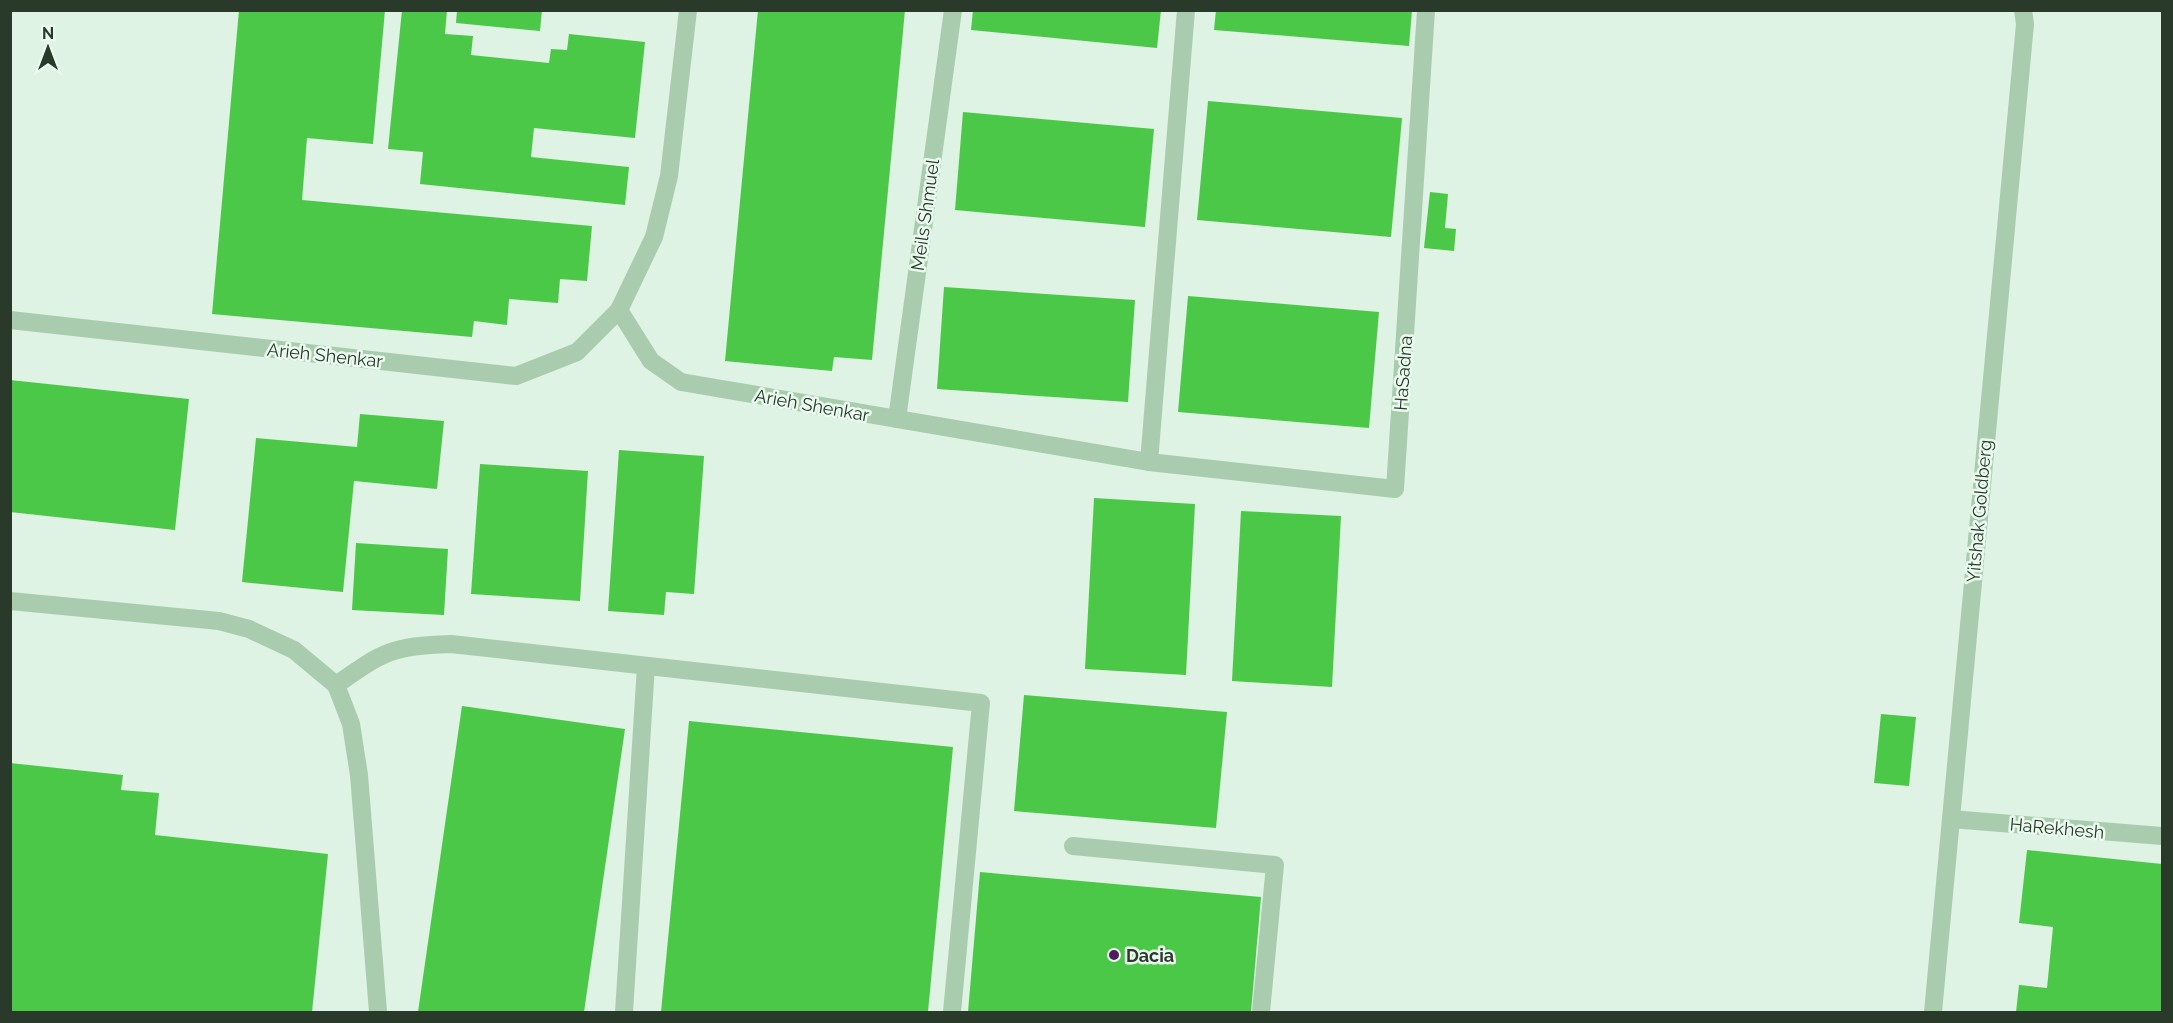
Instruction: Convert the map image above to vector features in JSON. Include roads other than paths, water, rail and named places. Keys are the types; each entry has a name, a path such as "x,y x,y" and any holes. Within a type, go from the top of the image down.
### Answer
{"street":[{"name":"Arieh Shenkar","path":"10,320 516,376 577,352 619,310 654,237 669,176 688,10"},
{"name":"Meils Shmuel","path":"897,419 953,10"},
{"path":"1149,462 1186,10"},
{"name":"HaSadna","path":"897,419 1149,462 1395,489 1426,10"},
{"name":"Yitshak Goldberg","path":"1933,1012 2024,36 2023,10"},
{"name":"Arieh Shenkar","path":"619,310 651,361 681,382 897,419"},
{"path":"10,600 219,621 249,629 294,650 336,685 351,724 359,775 378,1012"},
{"path":"336,685 379,655 410,645 451,644 981,703 952,1012"},
{"path":"624,1012 646,666"},
{"name":"HaRekhesh","path":"1951,819 2163,836"},
{"path":"1072,846 1275,865 1261,1012"}],"place":[{"name":"Dacia","path":"1114,955"}]}
